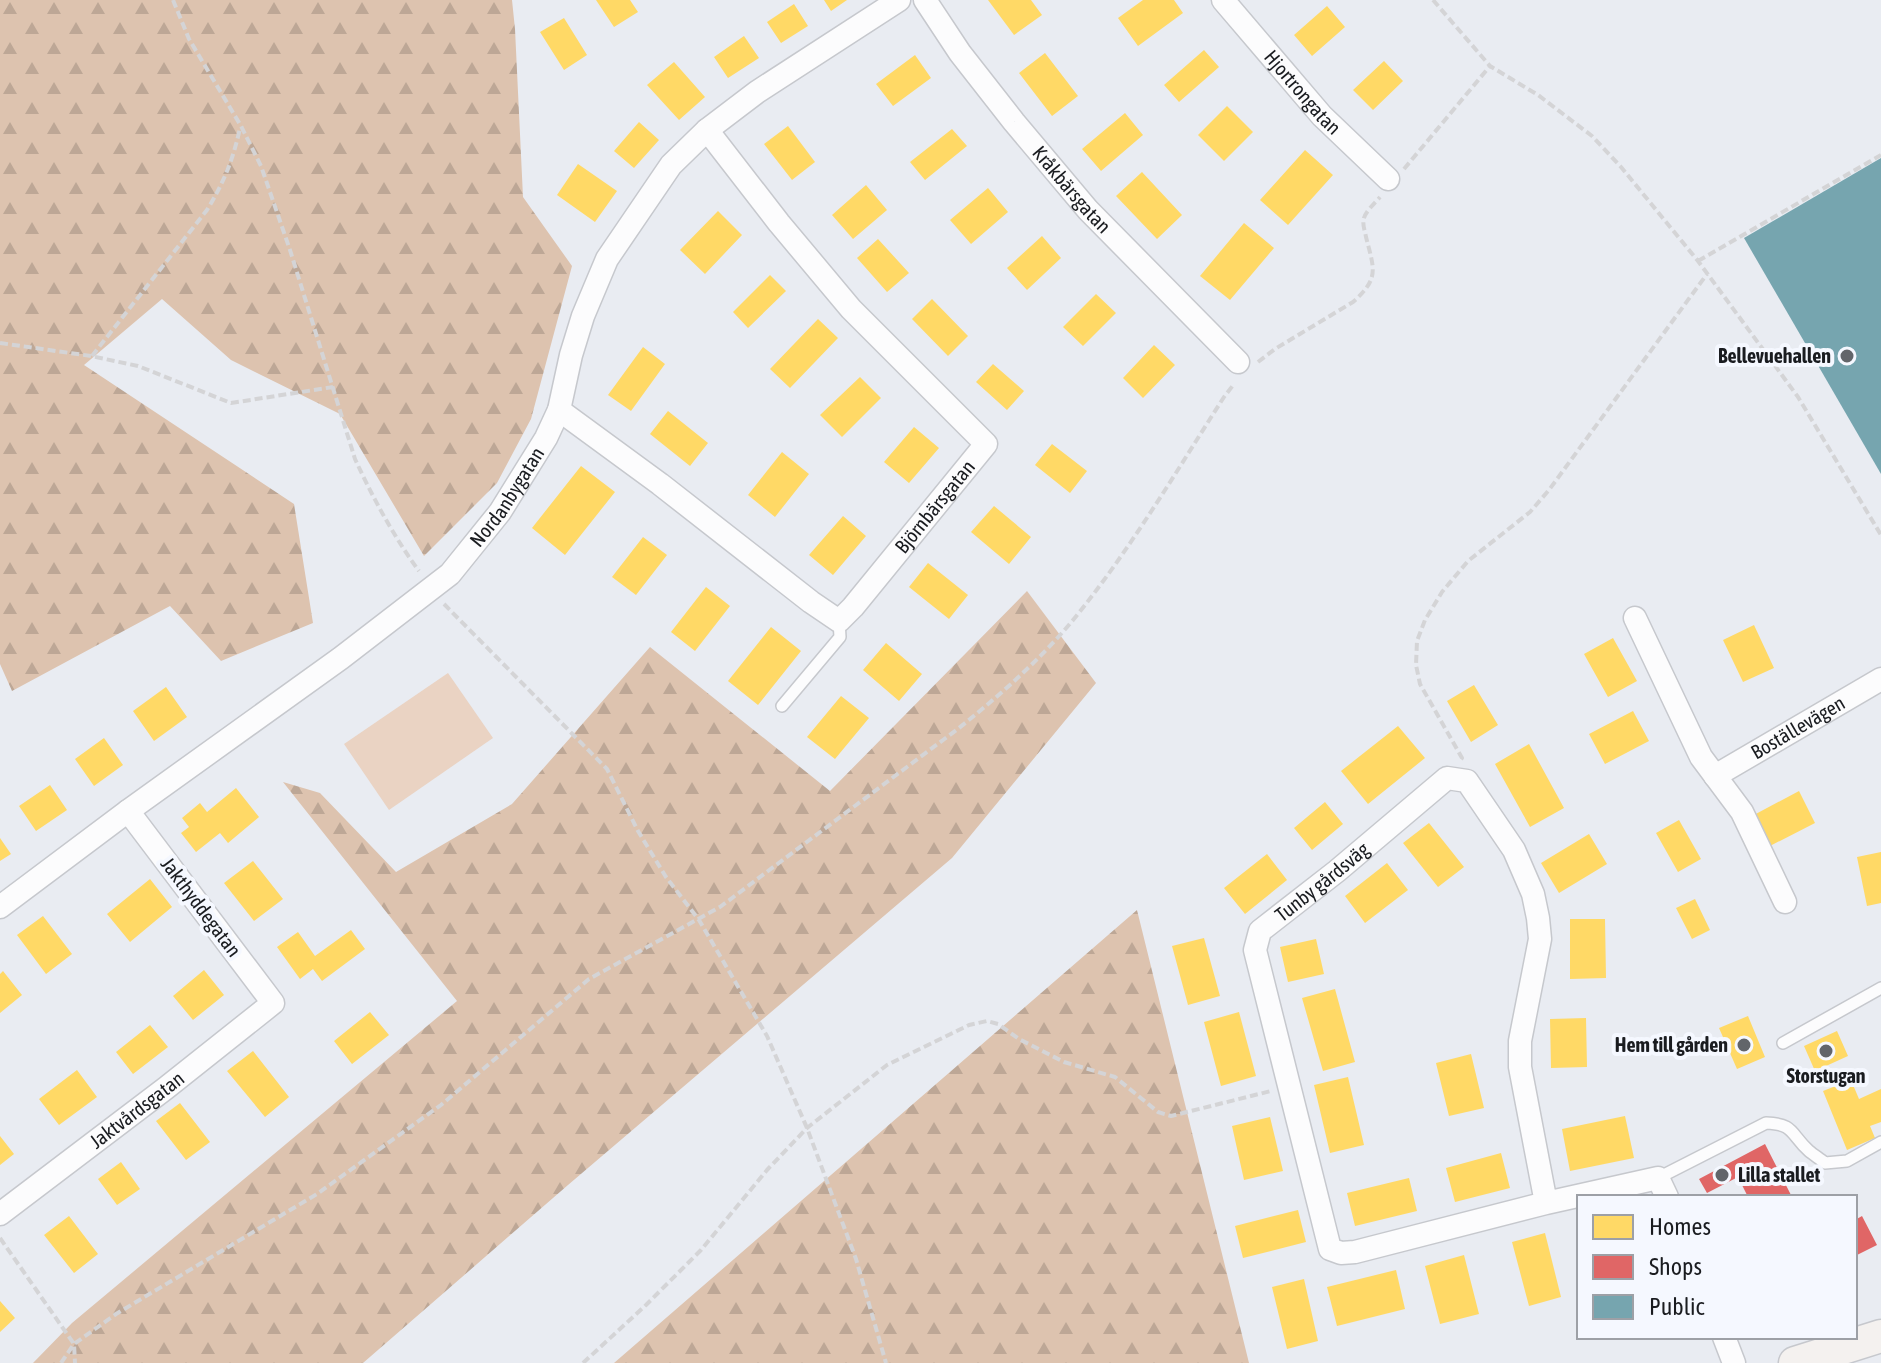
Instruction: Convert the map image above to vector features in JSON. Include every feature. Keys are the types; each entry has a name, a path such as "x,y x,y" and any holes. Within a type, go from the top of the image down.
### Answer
{"main road":[{"path":"1795,1363 1881,1336"}],"street":[{"name":"Nordanbygatan","path":"0,907 341,658 450,574 500,512 546,438 559,410 583,316 607,259 671,165 707,130 757,92 899,0"},
{"name":"Kråkbärsgatan","path":"925,0 960,53 1088,210 1244,368"},
{"name":"Hjortrongatan","path":"1223,0 1322,116 1391,182"},
{"name":"Björnbärsgatan","path":"707,130 851,309 986,444 839,621"},
{"path":"559,410 839,621"},
{"path":"1635,618 1701,757 1742,812 1785,902"},
{"name":"Boställevägen","path":"1715,776 1881,679"},
{"path":"1447,778 1467,781 1514,850 1533,894 1540,939 1520,1041 1520,1067 1546,1203"},
{"name":"Tunby gårdsväg","path":"1447,778 1260,931 1255,950 1330,1249 1341,1253 1355,1252 1546,1203 1577,1199"},
{"name":"Jakthyddegatan","path":"128,811 273,1003"},
{"name":"Jaktvårdsgatan","path":"0,1214 273,1003"},
{"name":"Tunby gårdsväg","path":"1604,1195 1663,1187"},
{"path":"1725,1339 1734,1363"}],"lane":[{"path":"782,706 840,637 839,621"},
{"path":"1783,1043 1881,988"},
{"path":"1663,1187 1766,1123 1782,1124 1825,1163 1847,1161 1881,1142"}],"path":[{"path":"173,0 189,39 261,166 355,459 368,486 405,552 440,599 607,769 638,831 666,877 699,920 767,1036 807,1128 856,1259 886,1363"},
{"path":"1433,0 1490,66 1538,95 1592,136 1621,167 1698,261 1798,397 1881,535"},
{"path":"61,1363 74,1344 116,1314 317,1194 441,1105 589,979 720,907 996,698 1042,654 1084,606 1122,555 1244,368 1353,302 1364,292 1374,270 1364,216 1490,66"},
{"path":"91,356 207,210 232,162 241,126"},
{"path":"1698,261 1881,155"},
{"path":"1447,778 1462,758 1420,684 1416,665 1417,641 1425,620 1442,592 1468,561 1530,512 1549,490 1707,274"},
{"path":"0,343 138,366 231,403 333,387"},
{"path":"583,1363 701,1250 767,1170 807,1128 887,1065 969,1025 987,1021 998,1024 1064,1062 1115,1077 1158,1112 1171,1116 1288,1085"},
{"path":"0,1238 74,1344 75,1363"}],"green space":[{"path":"0,0 512,0 523,197 572,266 531,419 497,483 424,556 340,414 231,360 162,299 84,365 294,504 313,623 221,661 170,606 12,691 0,664"},
{"path":"1027,591 1096,683 952,858 363,1363 33,1363 72,1323 457,1001 283,782 320,793 396,872 512,804 650,647 830,791"},
{"path":"1137,910 1249,1363 614,1363"}],"shaded area":[{"path":"448,673 493,738 389,810 344,744"}],"building: Homes":[{"path":"596,0 630,0 638,12 614,27"},
{"path":"824,0 847,0 831,11"},
{"path":"988,0 1031,0 1042,15 1014,35"},
{"path":"1143,0 1174,0 1183,13 1138,46 1118,18"},
{"path":"794,4 808,26 781,43 767,22"},
{"path":"1327,6 1345,27 1312,56 1294,35"},
{"path":"564,18 587,55 564,70 540,32"},
{"path":"744,36 759,58 728,78 714,57"},
{"path":"1204,50 1219,67 1179,102 1164,85"},
{"path":"1045,53 1078,96 1052,116 1019,73"},
{"path":"915,55 931,78 893,106 876,84"},
{"path":"1384,61 1403,81 1373,110 1353,90"},
{"path":"674,62 705,97 679,120 647,85"},
{"path":"1227,106 1253,132 1224,161 1198,135"},
{"path":"1125,113 1143,135 1101,171 1082,149"},
{"path":"639,122 659,140 634,168 614,151"},
{"path":"788,126 815,162 792,180 764,144"},
{"path":"952,129 967,146 925,180 910,162"},
{"path":"1305,150 1333,175 1288,225 1260,200"},
{"path":"578,164 617,191 595,222 557,195"},
{"path":"1142,172 1182,215 1157,239 1116,196"},
{"path":"866,185 887,210 853,239 832,215"},
{"path":"988,188 1008,212 971,244 950,220"},
{"path":"718,211 742,235 705,274 680,250"},
{"path":"1244,223 1274,248 1230,300 1200,276"},
{"path":"1042,236 1061,258 1027,290 1007,268"},
{"path":"878,239 909,273 887,292 857,258"},
{"path":"770,275 786,291 748,328 733,312"},
{"path":"1096,294 1116,313 1083,346 1063,327"},
{"path":"932,299 968,336 948,356 912,319"},
{"path":"818,319 838,338 790,388 770,369"},
{"path":"1154,345 1175,365 1143,398 1123,378"},
{"path":"643,347 665,364 631,411 608,395"},
{"path":"993,364 1024,391 1007,410 976,382"},
{"path":"860,377 881,398 842,437 820,415"},
{"path":"668,411 708,443 690,466 650,434"},
{"path":"914,427 939,448 909,483 884,462"},
{"path":"1052,444 1087,471 1070,493 1035,465"},
{"path":"782,452 809,474 775,517 748,495"},
{"path":"581,466 615,492 565,555 532,528"},
{"path":"994,506 1031,537 1009,564 971,532"},
{"path":"843,516 866,536 833,575 809,555"},
{"path":"643,537 667,555 636,595 612,577"},
{"path":"928,563 968,595 949,619 909,587"},
{"path":"706,587 730,606 695,651 671,632"},
{"path":"1754,625 1774,668 1743,682 1723,640"},
{"path":"771,627 801,651 758,705 728,681"},
{"path":"1613,638 1637,681 1608,697 1584,654"},
{"path":"886,643 922,674 899,701 863,670"},
{"path":"1474,685 1498,725 1471,742 1447,701"},
{"path":"166,687 187,717 154,741 133,711"},
{"path":"841,696 869,718 835,759 807,737"},
{"path":"1633,711 1649,741 1605,764 1589,734"},
{"path":"1398,726 1425,758 1368,804 1341,771"},
{"path":"104,738 123,765 94,786 75,759"},
{"path":"1529,744 1564,808 1530,827 1495,764"},
{"path":"50,785 67,810 36,831 19,806"},
{"path":"236,788 259,817 228,843 220,833 196,852 181,833 189,827 182,818 200,803 207,812"},
{"path":"1799,791 1815,823 1768,847 1752,816"},
{"path":"1325,802 1343,824 1312,850 1294,828"},
{"path":"1679,820 1701,859 1678,872 1656,833"},
{"path":"1429,823 1464,867 1438,887 1403,843"},
{"path":"1589,834 1607,864 1559,893 1541,863"},
{"path":"0,838 11,854 0,861"},
{"path":"1881,852 1881,903 1867,906 1857,857"},
{"path":"1267,854 1287,880 1245,914 1224,888"},
{"path":"253,861 283,899 254,921 224,883"},
{"path":"1387,863 1408,890 1365,923 1345,896"},
{"path":"150,879 172,907 130,942 107,914"},
{"path":"1695,899 1710,930 1692,939 1676,908"},
{"path":"43,916 72,954 46,974 17,935"},
{"path":"1570,919 1605,919 1606,978 1570,979"},
{"path":"351,930 365,949 322,981 313,969 300,979 277,947 298,932 315,956"},
{"path":"1204,938 1220,996 1188,1005 1172,946"},
{"path":"1316,939 1324,974 1288,982 1280,947"},
{"path":"204,970 224,995 193,1020 173,996"},
{"path":"3,971 22,995 0,1013 0,974"},
{"path":"1335,989 1355,1062 1323,1071 1302,998"},
{"path":"370,1012 389,1035 352,1064 334,1041"},
{"path":"1239,1012 1256,1076 1221,1086 1204,1022"},
{"path":"1748,1016 1765,1057 1737,1069 1719,1028"},
{"path":"1586,1018 1587,1067 1551,1068 1550,1019"},
{"path":"150,1025 168,1047 133,1074 116,1052"},
{"name":"Storstugan","path":"1837,1031 1848,1056 1815,1071 1804,1046"},
{"path":"253,1051 289,1097 265,1117 227,1071"},
{"path":"1471,1054 1484,1108 1449,1116 1436,1063"},
{"path":"77,1070 97,1097 59,1125 39,1099"},
{"path":"1348,1077 1364,1145 1330,1153 1314,1085"},
{"path":"1851,1080 1859,1099 1881,1089 1881,1122 1870,1126 1875,1138 1847,1150 1823,1091"},
{"path":"180,1103 210,1142 186,1160 156,1121"},
{"path":"1625,1116 1634,1158 1570,1171 1562,1129"},
{"path":"1270,1117 1283,1171 1244,1180 1232,1126"},
{"path":"0,1136 14,1154 0,1165"},
{"path":"1501,1153 1510,1188 1455,1202 1446,1168"},
{"path":"121,1162 140,1189 117,1205 98,1179"},
{"path":"1409,1178 1417,1211 1355,1226 1347,1193"},
{"path":"1298,1210 1306,1242 1243,1258 1235,1226"},
{"path":"69,1216 98,1254 74,1273 44,1235"},
{"path":"1545,1233 1561,1297 1529,1306 1512,1242"},
{"path":"1464,1255 1479,1314 1440,1324 1425,1266"},
{"path":"1396,1270 1405,1309 1337,1326 1327,1287"},
{"path":"1304,1279 1318,1341 1287,1349 1272,1287"},
{"path":"0,1301 15,1318 0,1332"}],"building: Shops":[{"path":"1765,1144 1791,1195 1747,1195 1738,1177 1707,1193 1699,1179"},
{"path":"1862,1216 1877,1245 1857,1255 1857,1219"}],"building: Public":[{"name":"Bellevuehallen","path":"1881,158 1881,474 1744,238"}],"place":[{"name":"Bellevuehallen","path":"1847,356"},
{"name":"Hem till gården","path":"1744,1045"},
{"name":"Storstugan","path":"1826,1051"},
{"name":"Lilla stallet","path":"1722,1175"}]}
